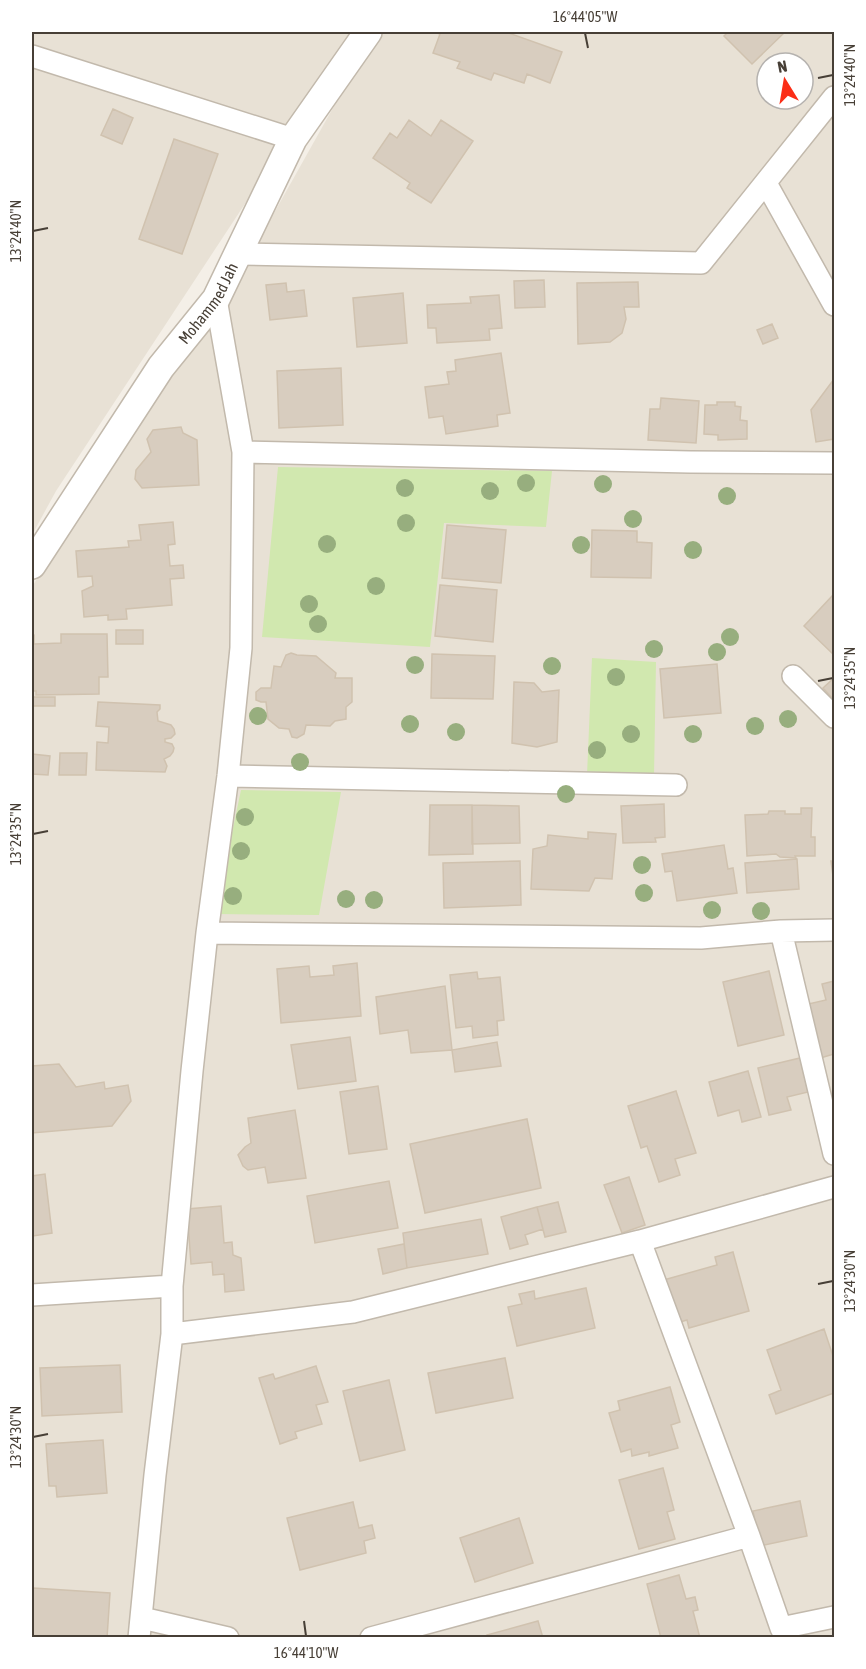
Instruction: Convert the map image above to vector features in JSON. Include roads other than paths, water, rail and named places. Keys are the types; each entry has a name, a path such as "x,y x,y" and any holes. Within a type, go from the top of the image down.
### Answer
{"street":[{"name":"Mohammed Jah","path":"35,552 161,366 216,298 293,140 368,32"},
{"path":"32,56 293,140"},
{"path":"238,254 700,263 834,96"},
{"path":"766,183 834,305"},
{"path":"216,298 243,452 241,648 228,776 207,933 192,1071 172,1286 172,1334 155,1475 141,1628 228,1638"},
{"path":"243,452 834,464"},
{"path":"793,676 834,717"},
{"path":"228,776 676,785"},
{"path":"207,933 701,938 782,931 834,930"},
{"path":"782,931 834,1154"},
{"path":"172,1334 353,1312 640,1241 834,1187"},
{"path":"640,1241 783,1633 834,1617"},
{"path":"32,1295 172,1286"},
{"path":"371,1638 749,1536"}]}
